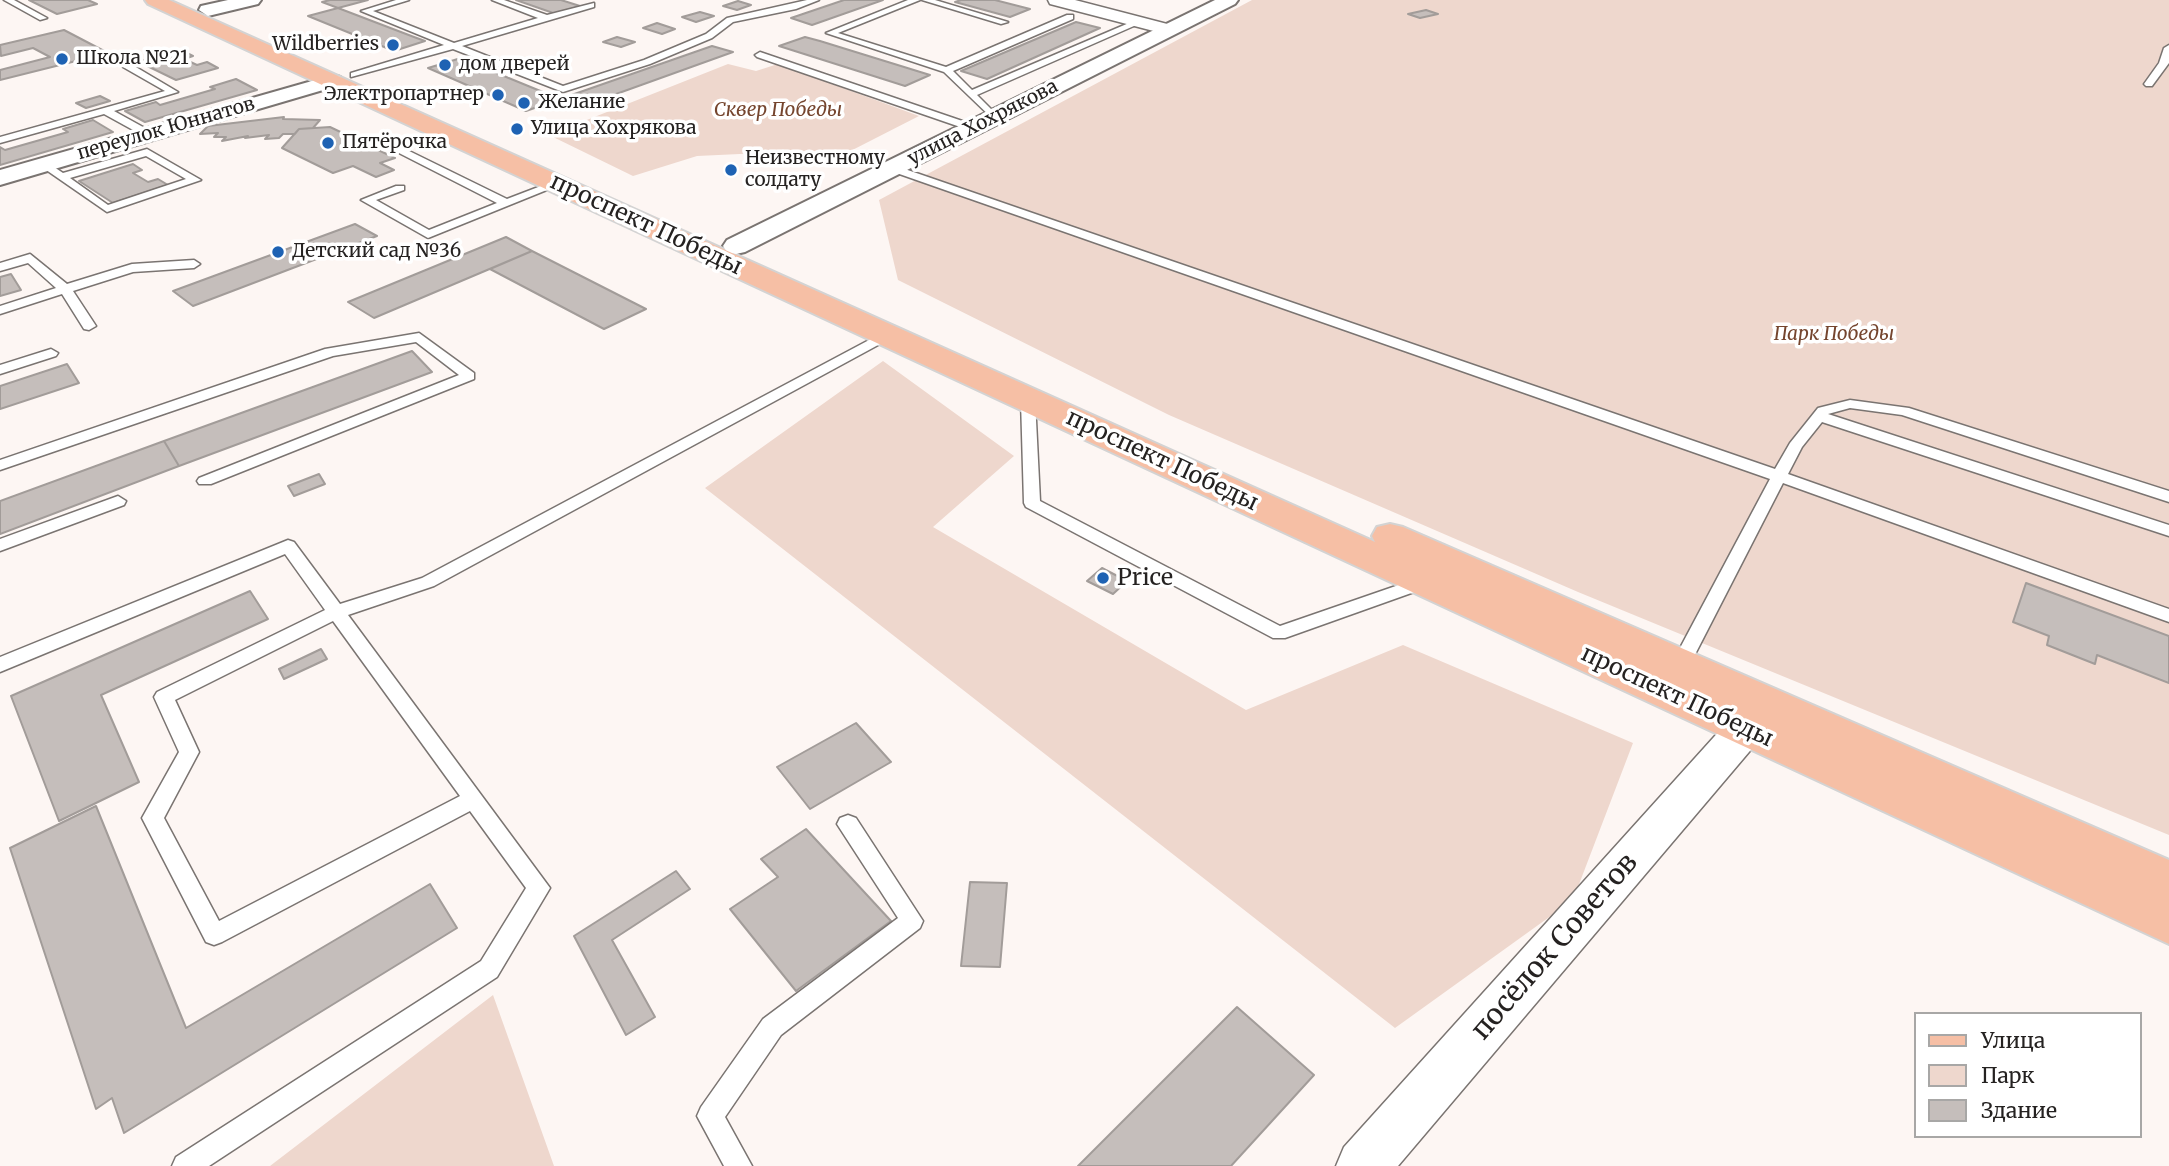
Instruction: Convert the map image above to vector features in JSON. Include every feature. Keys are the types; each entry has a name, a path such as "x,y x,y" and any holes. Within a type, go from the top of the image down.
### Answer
{"main road":[{"name":"проспект Победы","path":"154,0 194,9 725,252 886,335 2169,922"},
{"name":"проспект Победы","path":"344,78 558,183 725,252 1680,665 2169,883"}],"street":[{"path":"194,9 251,0"},
{"path":"1056,0 1169,30"},
{"name":"улица Хохрякова","path":"725,252 1229,0"},
{"name":"переулок Юннатов","path":"0,178 53,171 148,134 344,78"},
{"name":"посёлок Советов","path":"1363,1166 1746,728"}],"lane":[{"path":"10,0 43,18"},
{"path":"405,0 365,11 563,89 647,62 709,36 730,20 815,0"},
{"path":"496,0 550,19"},
{"path":"916,0 830,33 947,70 994,117"},
{"path":"926,0 1004,22"},
{"path":"344,78 591,5"},
{"path":"947,70 1070,17"},
{"path":"970,94 1139,22"},
{"path":"2149,84 2164,63 2169,48"},
{"path":"760,55 973,128"},
{"path":"0,140 173,92 127,65"},
{"path":"106,111 148,134"},
{"path":"401,150 507,203"},
{"path":"146,152 195,180 107,209 53,171 146,152"},
{"path":"892,168 1780,477 2169,616"},
{"path":"400,188 367,200 428,234 558,183"},
{"path":"0,267 30,258 65,289 89,326"},
{"path":"0,310 131,268 194,264"},
{"path":"474,799 214,935 153,818 189,752 163,697 336,612 428,582 886,335"},
{"path":"0,465 330,352 419,337 469,376 205,481"},
{"path":"0,370 51,354"},
{"path":"1028,400 1032,503 1279,634 1425,582"},
{"path":"1680,665 1795,446 1823,411 1850,404 1904,411 2121,479 2169,497"},
{"path":"1818,416 2169,531"},
{"path":"0,545 118,501"},
{"path":"0,665 288,546 539,888 489,970 185,1166"},
{"path":"739,1166 710,1116 772,1027 912,921 848,824"}],"green space":[{"name":"Парк Победы","path":"1252,0 2169,0 2169,835 1578,592 1169,415 898,280 879,200"},
{"name":"Сквер Победы","path":"728,64 756,71 778,64 919,116 827,163 761,153 697,156 633,176 549,135"},
{"path":"883,361 1014,456 933,527 1246,710 1403,645 1633,743 1573,900 1395,1028 705,488"},
{"path":"493,995 554,1166 270,1166"}],"building":[{"path":"29,0 88,0 97,4 57,14"},
{"path":"368,0 338,8 322,2"},
{"path":"516,0 561,0 580,6 556,14"},
{"path":"844,0 883,0 812,25 791,18"},
{"path":"995,0 1030,9 1010,17 955,2"},
{"path":"738,1 751,5 737,10 723,6"},
{"path":"338,8 425,41 394,51 308,16"},
{"path":"1426,10 1438,14 1420,18 1408,14"},
{"path":"700,12 714,16 696,22 682,17"},
{"path":"1076,22 1100,28 987,79 961,71"},
{"path":"657,23 675,29 662,34 643,28"},
{"path":"64,30 108,53 0,80 0,70 50,57 33,48 1,56 0,45"},
{"path":"617,37 635,42 621,47 603,42"},
{"path":"805,37 930,75 905,86 779,46"},
{"path":"712,46 733,52 580,107 560,99"},
{"path":"181,50 193,56 184,59 197,65 207,62 218,68 176,80 139,62"},
{"path":"461,58 560,99 526,111 428,68"},
{"path":"236,79 257,90 145,122 125,111 156,102 160,105 215,89 210,87"},
{"path":"100,96 110,101 86,108 76,103"},
{"path":"284,117 283,119 320,120 313,128 299,129 295,134 283,134 279,138 265,139 269,135 245,138 248,136 222,141 226,137 214,137 218,133 200,134 208,126"},
{"path":"93,120 113,132 0,165 0,147 5,150 68,132 63,129"},
{"path":"330,127 395,158 380,163 394,170 376,177 353,166 333,173 282,148 299,129"},
{"path":"133,164 142,170 133,173 148,182 158,179 168,185 113,203 79,181"},
{"path":"355,224 377,236 193,306 173,291"},
{"path":"506,237 532,251 374,318 348,302"},
{"path":"532,251 646,309 604,329 490,269"},
{"path":"11,274 21,290 0,296 0,277"},
{"path":"412,351 432,372 179,466 164,441"},
{"path":"67,364 79,383 0,409 0,386"},
{"path":"164,441 179,466 0,534 0,501"},
{"path":"319,474 325,484 294,496 288,486"},
{"path":"1102,568 1127,581 1113,594 1087,581"},
{"path":"2026,583 2169,636 2169,683 2097,655 2095,664 2047,645 2049,636 2013,622"},
{"path":"250,591 268,619 101,695 139,782 59,821 11,696"},
{"path":"321,649 327,659 284,679 279,669"},
{"path":"856,723 891,762 810,809 777,767"},
{"path":"96,806 186,1028 430,884 457,928 124,1133 112,1098 96,1109 10,848"},
{"path":"806,829 891,921 796,991 730,909 778,877 761,859"},
{"path":"676,871 690,889 612,940 655,1017 626,1035 574,936"},
{"path":"970,882 1007,883 1000,967 961,966"},
{"path":"1237,1007 1314,1075 1231,1166 1078,1166"}],"place":[{"name":"Wildberries","path":"393,45"},
{"name":"Школа №21","path":"62,59"},
{"name":"дом дверей","path":"445,65"},
{"name":"Электропартнер","path":"498,95"},
{"name":"Желание","path":"524,103"},
{"name":"Улица Хохрякова","path":"517,129"},
{"name":"Пятёрочка","path":"328,143"},
{"name":"Неизвестному солдату","path":"731,170"},
{"name":"Детский сад №36","path":"278,252"},
{"name":"Price","path":"1103,578"}]}
